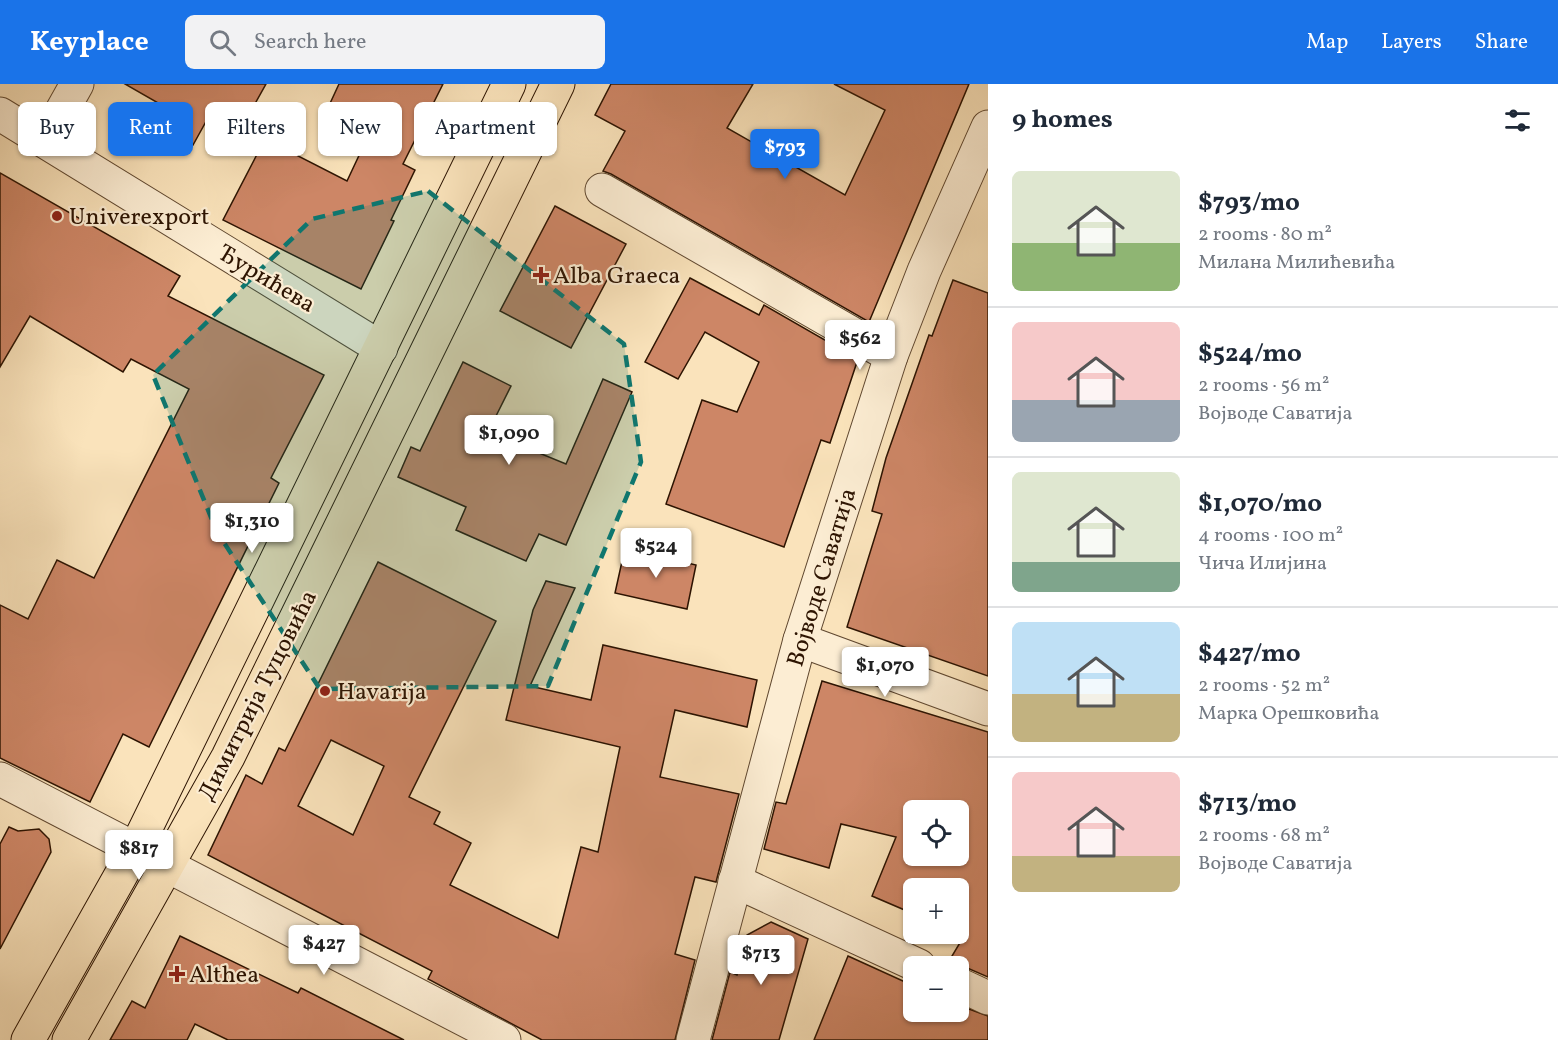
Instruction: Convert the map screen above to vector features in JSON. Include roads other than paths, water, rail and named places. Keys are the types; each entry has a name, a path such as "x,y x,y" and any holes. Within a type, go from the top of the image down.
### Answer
{"main road":[{"name":"Димитрија Туцовића","path":"28,1040 135,850 509,84"},
{"name":"Димитрија Туцовића","path":"69,1040 228,758 558,84"}],"street":[{"path":"67,102 77,84"},
{"name":"Ђурићева","path":"0,114 18,125"},
{"name":"Војводе Саватија","path":"693,1040 800,640 891,356 924,271 988,127"},
{"name":"Ђурићева","path":"69,156 381,348"},
{"path":"602,190 891,356"},
{"path":"800,640 988,709"},
{"path":"0,779 166,867 504,1040"},
{"path":"735,881 903,959"},
{"path":"969,989 988,998"}],"place":[{"name":"Univerexport","path":"57,216"},
{"name":"Alba Graeca","path":"541,275"},
{"name":"Havarija","path":"325,691"},
{"name":"Althea","path":"177,974"}]}
